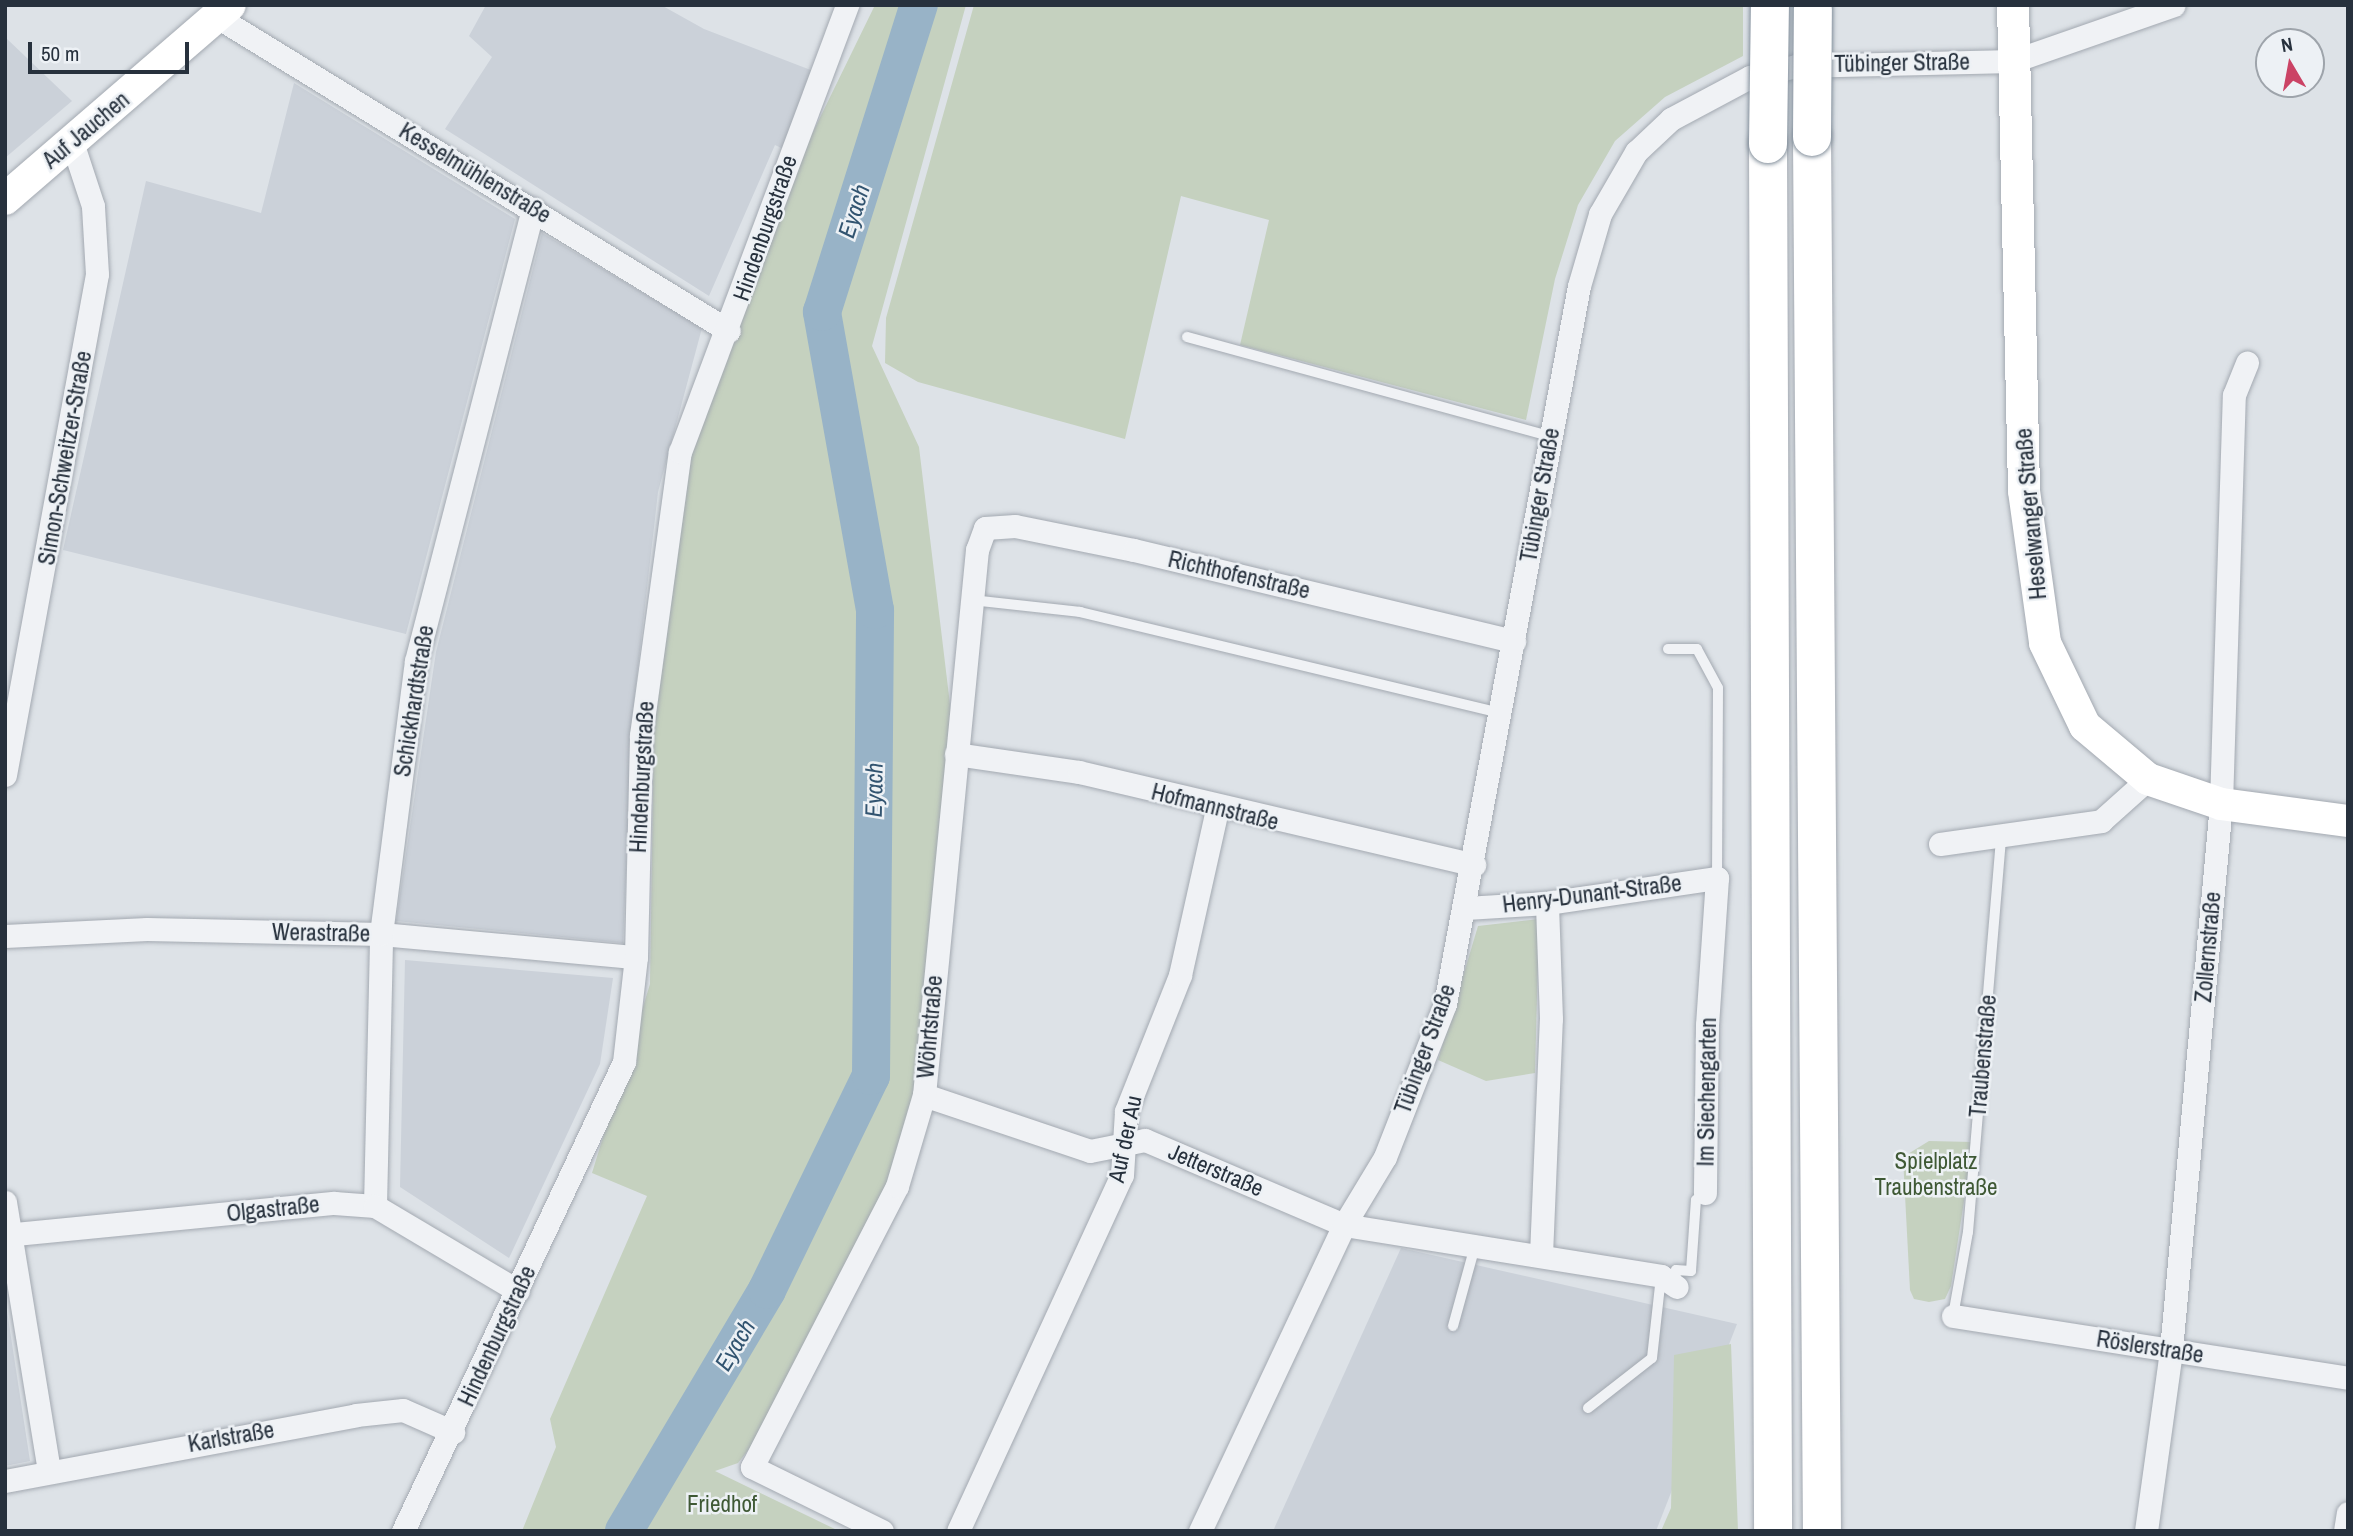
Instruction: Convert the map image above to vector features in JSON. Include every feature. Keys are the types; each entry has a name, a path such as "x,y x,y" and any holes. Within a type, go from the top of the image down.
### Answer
{"highway":[{"path":"1770,6 1768,144 1773,1531"},
{"path":"1813,7 1822,1531"}],"street":[{"name":"Hindenburgstraße","path":"402,1531 453,1432 624,1062 636,957 641,735 661,553 680,452 729,331 847,5"},
{"name":"Heselwanger Straße","path":"2013,5 2024,491 2045,643 2085,726 2148,779 2221,804 2348,821"},
{"name":"Tübinger Straße","path":"1200,1531 1344,1225 1385,1157 1440,1017 1466,908 1579,286 1600,214 1636,152 1671,119 1750,77 1796,65 2013,61 2174,5"},
{"name":"Kesselmühlenstraße","path":"225,11 729,331"},
{"name":"Auf Jauchen","path":"5,199 225,11"},
{"name":"Simon-Schweitzer-Straße","path":"5,775 97,274 93,206 72,142"},
{"name":"Schickhardtstraße","path":"375,1206 381,934 416,661 533,209"},
{"name":"Zollernstraße","path":"2146,1531 2171,1350 2221,804 2234,395 2247,362"},
{"name":"Richthofenstraße","path":"976,550 985,528 1016,526 1514,641"},
{"name":"Wöhrtstraße","path":"882,1531 752,1467 897,1186 924,1095 976,550"},
{"name":"Hofmannstraße","path":"956,754 1079,772 1217,809 1474,865"},
{"path":"1940,844 2101,821 2148,779"},
{"name":"Auf der Au","path":"958,1531 1122,1175 1121,1144 1126,1111 1180,975 1217,809"},
{"name":"Henry-Dunant-Straße","path":"1466,908 1547,904 1717,878"},
{"name":"Im Siechengarten","path":"1705,1193 1707,1026 1717,878"},
{"path":"1541,1255 1551,1019 1547,904"},
{"name":"Werastraße","path":"5,936 147,929 381,934 636,957"},
{"name":"Jetterstraße","path":"924,1095 1090,1151 1145,1140 1344,1225"},
{"path":"5,1202 7,1235 49,1470"},
{"name":"Olgastraße","path":"7,1235 334,1203 375,1206 518,1291"},
{"path":"1344,1225 1475,1243 1671,1283"},
{"name":"Röslerstraße","path":"1953,1317 2348,1378"},
{"name":"Karlstraße","path":"5,1480 49,1470 403,1410 453,1432"},
{"path":"2344,1531 2348,1513"}],"lane":[{"path":"1187,337 1550,436"},
{"path":"972,600 1080,612 1500,713"},
{"path":"1668,649 1697,649 1718,688 1717,878"},
{"name":"Traubenstraße","path":"1953,1317 1968,1232 2001,836"},
{"name":"Im Siechengarten","path":"1671,1283 1676,1270 1691,1270 1696,1200 1705,1193"},
{"path":"1453,1326 1475,1243"},
{"path":"1588,1408 1651,1358 1671,1283"}],"shaded area":[{"path":"486,5 661,5 704,29 821,74 792,153 775,145 709,296 445,129 492,57 469,36"},
{"path":"5,37 72,101 5,158"},
{"path":"294,83 515,219 406,634 63,550 146,181 261,213"},
{"path":"542,233 702,328 658,492 633,711 623,943 396,921 436,652"},
{"path":"405,960 613,978 600,1064 509,1258 400,1187"},
{"path":"1401,1248 1737,1324 1656,1531 1273,1531"},
{"path":"5,1298 30,1461 5,1466"}],"green space":[{"name":"Friedhof","path":"875,5 966,5 872,346 919,447 956,754 934,974 897,1186 776,1415 738,1463 715,1471 839,1531 522,1531 556,1447 550,1419 647,1196 592,1173 650,984 654,720 688,453 811,136"},
{"path":"974,5 1743,5 1743,56 1665,97 1615,141 1578,205 1555,279 1526,420 1240,345 1269,220 1181,196 1125,439 918,382 885,363 886,318"},
{"path":"1539,919 1535,1073 1486,1081 1438,1060 1478,926"},
{"name":"Spielplatz Traubenstraße","path":"1929,1141 1973,1142 1951,1286 1945,1299 1929,1302 1914,1299 1910,1290 1903,1157"},
{"path":"1731,1344 1738,1531 1661,1531 1671,1508 1674,1355"}],"waterway":[{"name":"Eyach","path":"624,1531 767,1290 871,1076 875,610 822,312 919,5"}]}
